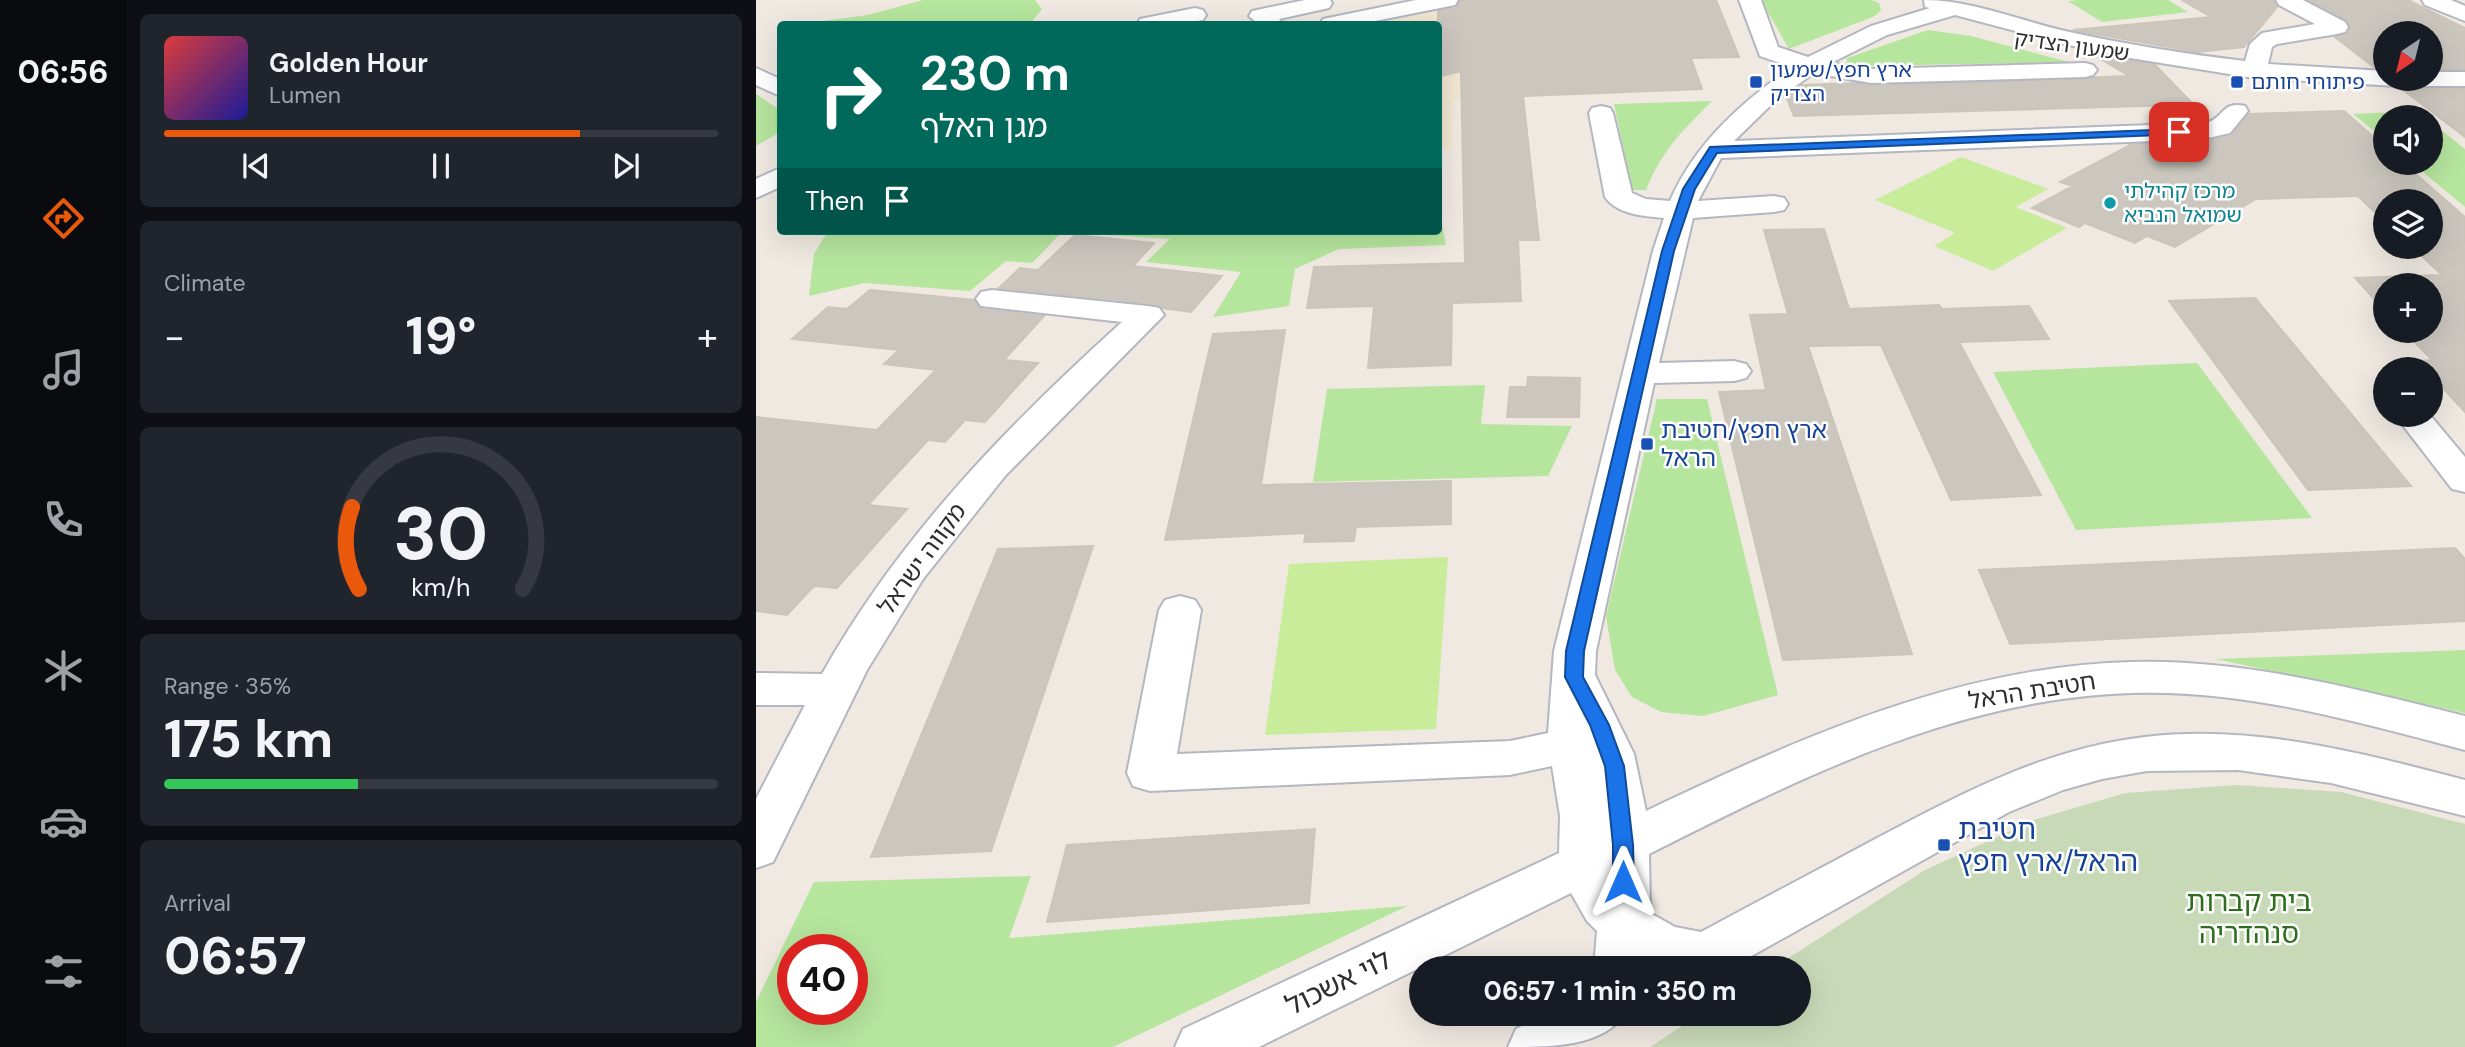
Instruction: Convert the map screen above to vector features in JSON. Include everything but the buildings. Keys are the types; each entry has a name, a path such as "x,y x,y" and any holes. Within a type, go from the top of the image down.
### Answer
{"street":[{"path":"1177,0 1202,20"},
{"path":"1268,21 1261,16 1321,4 1317,0"},
{"path":"1345,21 1443,0"},
{"path":"1750,0 1768,51 1848,74 1871,76 2085,70"},
{"path":"2287,0 2337,27 2270,38 2261,44 2254,71 2368,80 2465,79"},
{"path":"2434,0 2440,0"},
{"path":"2434,0 2465,14"},
{"name":"שמעון הצדיק","path":"1901,4 1939,10 2040,43 2254,71"},
{"path":"1604,854 1584,816 1571,745 1569,716 1575,651 1656,299 1689,189 1714,150 1751,107 1810,65 1939,10"},
{"path":"756,75 777,87"},
{"path":"1714,150 2204,131 2221,128 2236,111"},
{"path":"1601,113 1619,197 1623,202 1647,209 1774,204"},
{"path":"756,164 777,153"},
{"path":"756,190 777,178"},
{"name":"מקווה ישראל","path":"756,848 773,778 833,690 909,569 978,485 1071,385 1149,315 992,299"},
{"path":"1640,373 1734,371"},
{"path":"2422,427 2465,481"},
{"path":"1180,610 1150,773 1510,758 1571,745"},
{"path":"1574,677 1611,753 1617,782 1599,898 1622,945 1658,944 1691,956"},
{"name":"חטיבת הראל","path":"1604,854 1773,773 1921,712 1996,693 2066,682 2130,677 2208,680 2281,691 2465,733"},
{"path":"756,689 833,690"},
{"path":"1704,956 1992,799 2045,776 2104,760 2166,753 2229,753 2281,758 2366,773 2465,798"},
{"name":"לוי אשכול","path":"1203,1047 1604,854"},
{"path":"1536,1047 1574,1026"}],"shaded area":[{"path":"1449,5 1541,67 1453,102 1452,148 1442,149 1442,21 1378,21"}],"green space":[{"path":"923,0 1035,0 1042,9 1032,21 823,21 868,15"},
{"path":"1761,0 1871,0 1879,3 1881,10 1875,16 1789,49"},
{"path":"2168,0 2188,12 2102,22 2068,1"},
{"path":"1928,30 1971,36 2069,62 1856,66 1847,63 1847,58"},
{"path":"756,94 777,108 777,134 756,146"},
{"path":"1712,101 1666,152 1646,190 1632,190 1614,104"},
{"path":"2373,113 2373,130 2353,114"},
{"path":"2443,132 2465,149 2465,207 2426,175 2443,175"},
{"path":"1961,157 2048,189 2016,207 2067,228 1993,271 1934,246 1955,233 1875,200"},
{"path":"1442,224 1446,245 1339,249 1295,269 1289,306 1213,317 1241,272 1146,262 1170,239 1108,235 1442,235"},
{"path":"826,235 1059,235 1032,263 1006,261 970,291 865,283 809,296 814,254"},
{"path":"2197,363 2312,518 2076,530 1993,372"},
{"path":"1485,385 1481,424 1572,426 1548,476 1313,482 1327,389"},
{"path":"1657,399 1707,399 1778,695 1703,716 1661,712 1632,697 1615,670 1606,616"},
{"path":"1448,557 1436,729 1265,735 1289,564"},
{"path":"2465,650 2465,713 2216,659"},
{"name":"בית קברות סנהדריה","path":"2238,785 2341,792 2465,824 2465,1047 1650,1047 1682,1026 1811,1026 1811,956 1792,956 1925,870 2034,820 2125,793"},
{"path":"1031,876 1009,938 1407,906 1113,1047 756,1047 756,1002 777,959 777,1025 868,1025 868,934 789,934 814,882"}],"place":[{"name":"ארץ חפץ/שמעון הצדיק","path":"1756,82"},
{"name":"פיתוחי חותם","path":"2237,82"},
{"name":"מרכז קהילתי שמואל הנביא","path":"2110,203"},
{"name":"ארץ חפץ/חטיבת הראל","path":"1647,444"},
{"name":"חטיבת הראל/ארץ חפץ","path":"1944,845"}],"route":[{"path":"1623,882 1623,845 1615,766 1599,725 1574,677 1575,651 1668,251 1689,189 1714,150 2179,132"}]}
